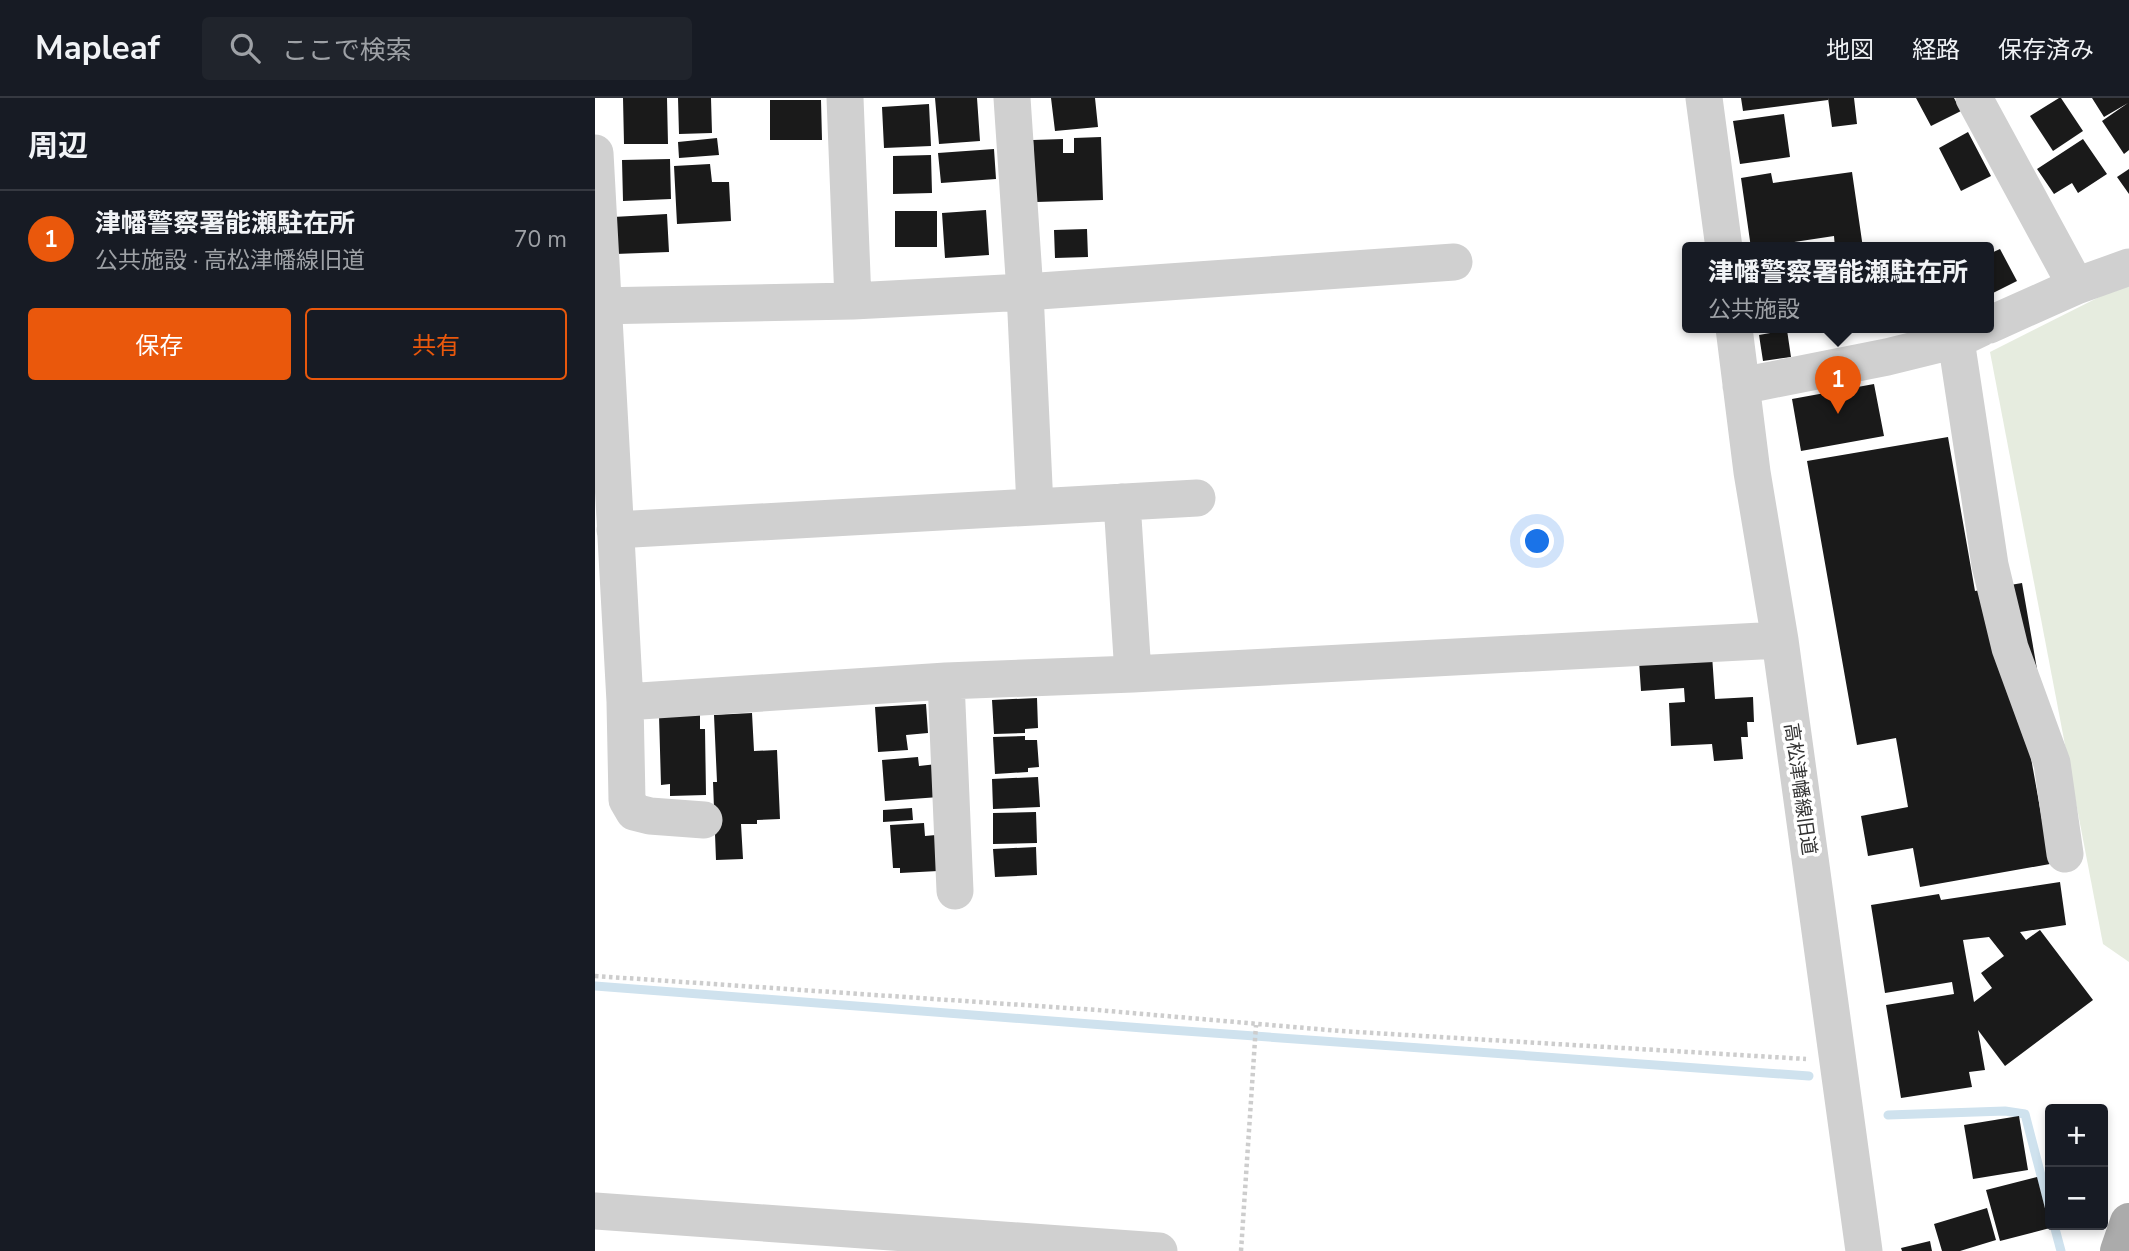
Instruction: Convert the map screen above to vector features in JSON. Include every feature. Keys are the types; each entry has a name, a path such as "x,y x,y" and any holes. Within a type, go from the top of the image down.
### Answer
{"main road":[{"path":"2119,1251 2129,1222"}],"street":[{"path":"845,98 853,301"},
{"path":"1012,98 1035,507"},
{"path":"1704,98 1723,242"},
{"path":"1974,98 2076,286"},
{"path":"595,153 599,306 625,702 627,800 634,812 650,816 704,820"},
{"path":"599,306 853,301 1025,292 1454,262"},
{"path":"1994,323 2076,286 2129,267"},
{"name":"高松津幡線旧道","path":"1735,333 1752,472 1780,640 1864,1251"},
{"path":"1741,386 1887,357 1968,333"},
{"path":"1975,333 1990,565 2010,648 2052,763 2065,854"},
{"path":"615,530 1197,498"},
{"path":"1122,502 1133,674"},
{"path":"625,702 946,681 1133,674 1780,640"},
{"path":"946,681 955,891"},
{"path":"595,1211 1159,1251"}],"path":[{"path":"595,976 1083,1009 1256,1025 1838,1061"},
{"path":"1241,1251 1256,1025"}],"shaded area":[{"path":"2129,282 2129,962 2103,944 1990,352"}],"building":[{"path":"623,98 667,98 668,144 624,144"},
{"path":"678,98 711,98 712,133 679,134"},
{"path":"935,98 977,98 980,141 939,144"},
{"path":"1051,98 1095,98 1098,127 1055,131"},
{"path":"1741,98 1828,98 1828,100 1743,111"},
{"path":"1828,98 1854,98 1857,124 1832,127"},
{"path":"1916,98 1954,98 1961,111 1931,126"},
{"path":"2059,98 2083,131 2053,151 2030,116"},
{"path":"2092,98 2129,98 2129,150 2124,154 2102,121 2128,103 2104,117"},
{"path":"770,100 821,100 822,140 770,140"},
{"path":"929,104 931,146 884,148 882,107"},
{"path":"1784,114 1790,157 1740,164 1733,121"},
{"path":"1968,132 1991,176 1961,191 1939,148"},
{"path":"1101,137 1103,200 1036,202 1033,140 1063,139 1063,153 1074,153 1074,138"},
{"path":"717,138 719,155 679,158 678,142"},
{"path":"2083,139 2107,174 2078,193 2072,183 2054,194 2037,169"},
{"path":"994,149 996,179 941,183 938,153"},
{"path":"931,155 932,193 893,194 893,156"},
{"path":"670,159 671,199 623,201 622,160"},
{"path":"710,164 712,182 729,182 731,221 677,224 674,166"},
{"path":"2129,169 2129,194 2117,177"},
{"path":"1852,172 1862,242 1834,242 1834,236 1794,242 1750,242 1741,178 1771,173 1773,183"},
{"path":"986,210 989,255 945,258 942,213"},
{"path":"895,211 937,211 937,247 895,247"},
{"path":"667,214 669,252 615,254 613,217"},
{"path":"1087,229 1088,257 1055,258 1054,230"},
{"path":"2000,249 2017,281 1994,292 1994,252"},
{"path":"1787,333 1791,357 1763,361 1759,335"},
{"path":"1874,384 1884,436 1801,451 1792,399"},
{"path":"1948,437 1975,591 2022,583 2045,715 2024,719 2050,864 1920,887 1913,848 1868,856 1861,816 1908,807 1896,738 1857,745 1807,461"},
{"path":"1712,655 1715,699 1753,697 1754,722 1747,722 1748,737 1741,737 1743,759 1714,761 1712,744 1671,746 1669,703 1685,702 1684,688 1641,691 1639,661"},
{"path":"1037,698 1038,728 1025,729 1025,733 994,734 992,700"},
{"path":"926,704 928,733 906,735 908,750 878,752 875,707"},
{"path":"752,713 754,751 777,750 780,819 741,824 743,859 716,860 714,715"},
{"path":"700,714 700,729 705,729 706,795 670,796 670,784 661,785 659,715"},
{"path":"1025,736 1025,740 1037,740 1039,767 1028,768 1028,772 995,774 993,737"},
{"path":"918,757 919,766 937,764 939,797 885,801 882,760"},
{"path":"1038,777 1040,807 993,809 992,779"},
{"path":"912,808 913,820 883,822 883,810"},
{"path":"1036,812 1037,843 993,844 993,813"},
{"path":"924,823 925,836 936,835 938,871 900,873 900,868 893,868 890,825"},
{"path":"1036,847 1037,875 995,877 993,849"},
{"path":"2060,882 2066,925 2020,932 2026,940 2040,930 2093,1000 2005,1066 1978,1030 1985,1070 1969,1072 1972,1087 1901,1098 1886,1005 1954,994 1952,982 1885,993 1871,905 1939,894 1941,900","holes":["1989,937 2004,956 1981,973 1992,988 1974,1002 1963,940"]},
{"path":"2019,1116 2028,1170 1973,1179 1964,1125"},
{"path":"2037,1177 2045,1208 2045,1229 2000,1241 1986,1190"},
{"path":"1987,1208 1996,1240 1960,1251 1942,1251 1934,1224"},
{"path":"1930,1241 1932,1251 1902,1251 1901,1248"}],"waterway":[{"path":"595,986 1809,1076"},
{"path":"1888,1115 2005,1111 2025,1114 2045,1191"},
{"path":"2055,1230 2061,1251"}],"place":[{"name":"津幡警察署能瀬駐在所","path":"1838,414"}]}
